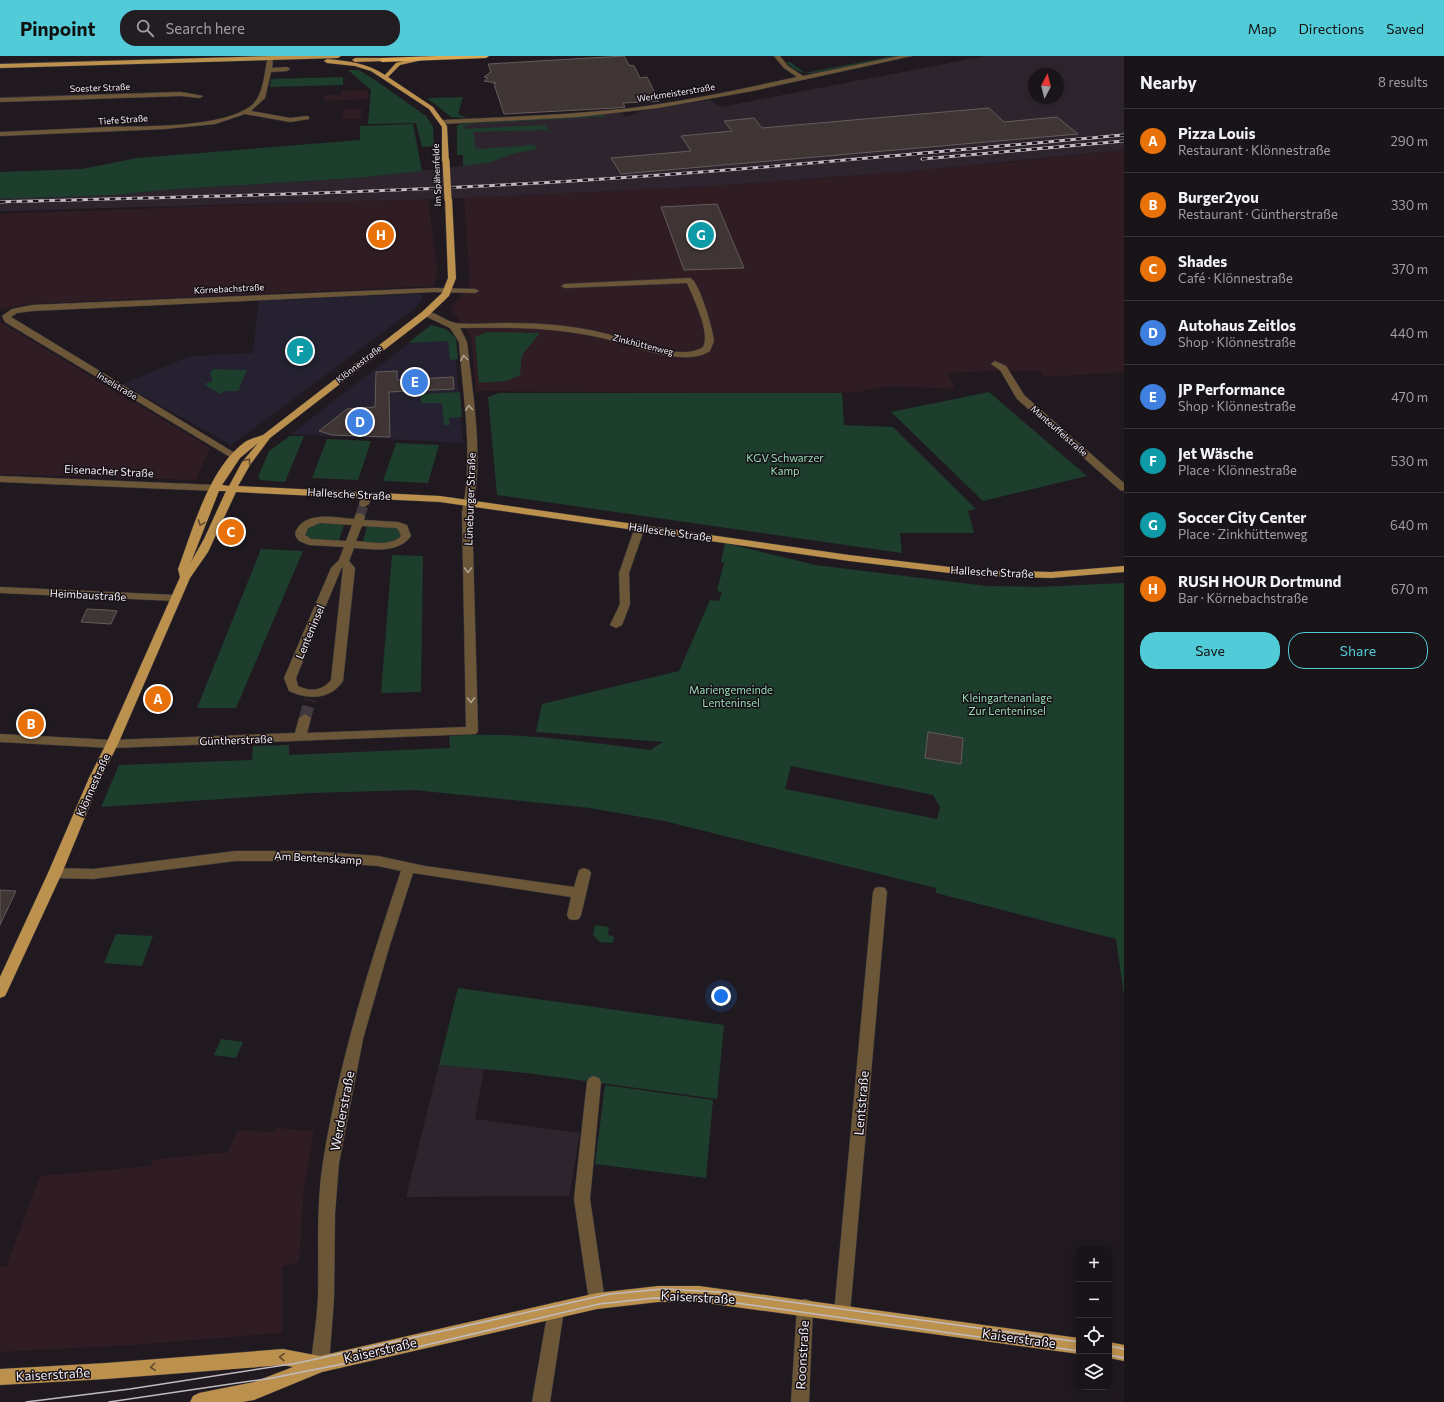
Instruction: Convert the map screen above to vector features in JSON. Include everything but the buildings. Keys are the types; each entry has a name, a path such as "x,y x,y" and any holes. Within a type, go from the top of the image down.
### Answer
{"highway":[{"path":"377,58 420,59 486,56"}],"main road":[{"path":"0,67 338,56"},
{"path":"234,60 327,61 377,58"},
{"path":"373,70 377,58"},
{"path":"377,58 394,84"},
{"path":"388,75 398,64 420,59"},
{"path":"327,61 356,64 373,70 431,108 443,122"},
{"name":"Im Spähenfelde","path":"443,122 445,127 452,278 450,290"},
{"name":"Klönnestraße","path":"185,577 183,569 216,488 235,457 251,443 266,437 425,314 440,302 450,290"},
{"name":"Klönnestraße","path":"0,992 55,873 95,778 112,744 185,577 202,552 232,488 248,460 264,443 266,437"},
{"name":"Hallesche Straße","path":"216,488 365,499 434,499 640,527 849,558 975,573 1051,575 1124,569"},
{"name":"Kaiserstraße","path":"199,1402 255,1397 320,1364 597,1301 658,1294 699,1294 805,1307 1076,1346"},
{"path":"1112,1351 1124,1353"},
{"name":"Kaiserstraße","path":"5,1378 283,1357 320,1364"}],"street":[{"path":"777,56 786,66 802,78"},
{"name":"Werkmeisterstraße","path":"443,122 581,114 658,106 909,56"},
{"name":"Tiefe Straße","path":"0,134 165,127 215,122 245,112 262,98 270,61"},
{"path":"268,70 287,69"},
{"name":"Soester Straße","path":"0,100 181,94 200,96"},
{"name":"Tiefe Straße","path":"245,112 290,120 307,118"},
{"name":"Zinkhüttenweg","path":"453,326 514,325 565,328 620,339 679,354 700,352 709,347 711,343 710,333 690,280 565,286"},
{"path":"450,290 475,291"},
{"name":"Körnebachstraße","path":"10,313 32,308 450,290"},
{"name":"Inselstraße","path":"10,313 6,316 8,320 235,457"},
{"path":"425,314 453,326"},
{"name":"Lüneburger Straße","path":"453,326 459,333 463,342 472,440 469,503 467,512 472,731"},
{"name":"Manteuffelstraße","path":"1000,363 1020,397 1124,488"},
{"name":"Eisenacher Straße","path":"0,479 216,488"},
{"path":"320,520 358,520 398,525 403,527 406,536 403,541 395,545 384,546 309,542 303,539 300,535 301,529 305,524 320,520"},
{"name":"Lenteninsel","path":"344,561 350,568 337,681 333,687 311,697 293,688 290,678 336,568 344,561 358,520"},
{"path":"616,625 625,604 624,573 640,527"},
{"name":"Heimbaustraße","path":"0,590 176,598"},
{"path":"300,737 305,718"},
{"name":"Güntherstraße","path":"0,738 112,744 472,731"},
{"name":"Am Bentenskamp","path":"55,873 93,874 200,860 262,856 334,857 409,867 425,872 579,893"},
{"name":"Werderstraße","path":"320,1364 326,1299 327,1213 331,1163 356,1039 381,951 409,867"},
{"path":"574,915 584,873"},
{"name":"Lentstraße","path":"842,1313 880,892"},
{"path":"594,1082 582,1199 597,1301"},
{"name":"Roonstraße","path":"800,1402 805,1307"},
{"path":"541,1402 556,1310"}],"shaded area":[{"path":"986,56 1124,56 1124,150 913,171 714,186 464,198 0,211 0,199 113,195 177,189 357,178 463,166 463,155 457,155 457,126 461,124 622,113 625,116 638,114 636,112 710,100 721,107"},
{"path":"368,90 368,99 324,101 324,95 341,95 341,91"},
{"path":"344,109 362,109 360,119 342,119"},
{"path":"1124,150 1124,372 1044,377 1040,371 947,373 956,389 890,386 858,392 806,394 476,391 471,337 451,309 470,284 464,198 714,186 826,178 1011,162"},
{"path":"428,198 437,271 434,286 26,304 0,310 0,214"},
{"path":"416,294 422,295 422,300 414,309 231,445 123,384 191,356 253,353 259,301"},
{"path":"0,322 210,448 196,480 0,474"},
{"path":"430,327 454,338 463,443 291,434"},
{"path":"439,1065 484,1069 475,1119 580,1133 569,1196 406,1197"},
{"path":"276,1128 314,1131 304,1188 299,1262 282,1267 282,1333 132,1345 0,1352 0,1267 6,1267 40,1176 151,1166 152,1160 228,1152 238,1130 274,1132"}],"green space":[{"path":"893,56 896,57 814,73 806,73"},
{"path":"786,62 790,62 805,73 795,70"},
{"path":"348,70 359,70 426,116 433,127 434,146 422,147 416,123 368,124 371,90"},
{"path":"343,77 343,85 270,87 271,79"},
{"path":"463,97 458,114 467,118 451,117 427,98"},
{"path":"603,115 605,118 597,117 473,124 463,127 463,129 546,125 549,132 544,130 473,132 476,149 535,145 537,147 535,148 537,149 512,154 491,162 463,166 463,155 457,155 457,126 461,124"},
{"path":"413,124 422,171 357,178 177,189 113,195 0,199 0,172 82,169 137,158 360,140 360,126"},
{"path":"431,325 446,329 456,338 458,359 450,360 448,341 408,343"},
{"path":"487,332 540,333 522,355 520,375 507,381 479,383 475,337"},
{"path":"213,369 247,370 238,391 226,391 220,394 204,384 213,381 210,374"},
{"path":"460,392 462,417 449,418 450,425 444,425 442,403 421,403 420,394"},
{"path":"989,392 1087,476 983,501 891,412"},
{"name":"KGV Schwarzer Kamp","path":"499,393 842,393 844,425 893,427 976,509 968,511 974,533 900,533 902,553 497,495 488,397"},
{"path":"290,436 304,436 285,482 260,480 258,477 269,451"},
{"path":"327,439 371,441 358,480 312,478"},
{"path":"396,443 439,445 428,483 383,481"},
{"path":"321,522 344,525 339,540 316,540 305,534 309,527"},
{"path":"367,526 397,528 401,532 401,537 400,539 385,544 365,543 363,541"},
{"path":"725,543 815,565 987,586 1038,587 1124,583 1124,996 1116,939 936,893 936,888 664,821 590,808 414,790 312,793 101,807 119,765 252,760 253,746 289,745 289,755 450,748 449,736 499,735 550,738 650,750 663,742 536,732 542,704 679,671 710,600 719,601 722,592 717,591 724,563 721,562","holes":["791,766 933,795 940,807 937,819 785,789"]},
{"path":"261,549 303,551 236,708 197,708"},
{"path":"392,555 423,556 421,692 381,693"},
{"path":"595,925 609,927 608,935 614,936 613,943 600,942 593,935"},
{"path":"116,934 153,936 142,966 104,963"},
{"path":"458,988 724,1025 717,1099 527,1073 439,1065"},
{"path":"221,1039 243,1042 236,1058 214,1055"},
{"path":"605,1085 713,1100 706,1178 595,1164"}],"tunnel":[{"path":"360,516 364,504"},
{"path":"305,718 310,700"}],"tram line":[{"path":"26,1402 130,1389 298,1363 610,1294 664,1289 719,1292 1076,1342"},
{"path":"109,1402 272,1378 363,1360 599,1304 654,1298 708,1299 1076,1351"},
{"path":"1112,1347 1124,1349"},
{"path":"1112,1356 1124,1358"}],"railway":[{"path":"0,202 325,193 520,184 898,156 1124,135"},
{"path":"922,159 1124,141"}],"place":[{"name":"RUSH HOUR Dortmund","path":"381,235"},
{"name":"Soccer City Center","path":"701,235"},
{"name":"Jet Wäsche","path":"300,351"},
{"name":"JP Performance","path":"415,382"},
{"name":"Autohaus Zeitlos","path":"360,422"},
{"name":"Shades","path":"231,532"},
{"name":"Pizza Louis","path":"158,699"},
{"name":"Burger2you","path":"31,724"}],"park label":[{"name":"Mariengemeinde Lenteninsel","path":"731,696"},
{"name":"Kleingartenanlage Zur Lenteninsel","path":"1007,704"}]}
